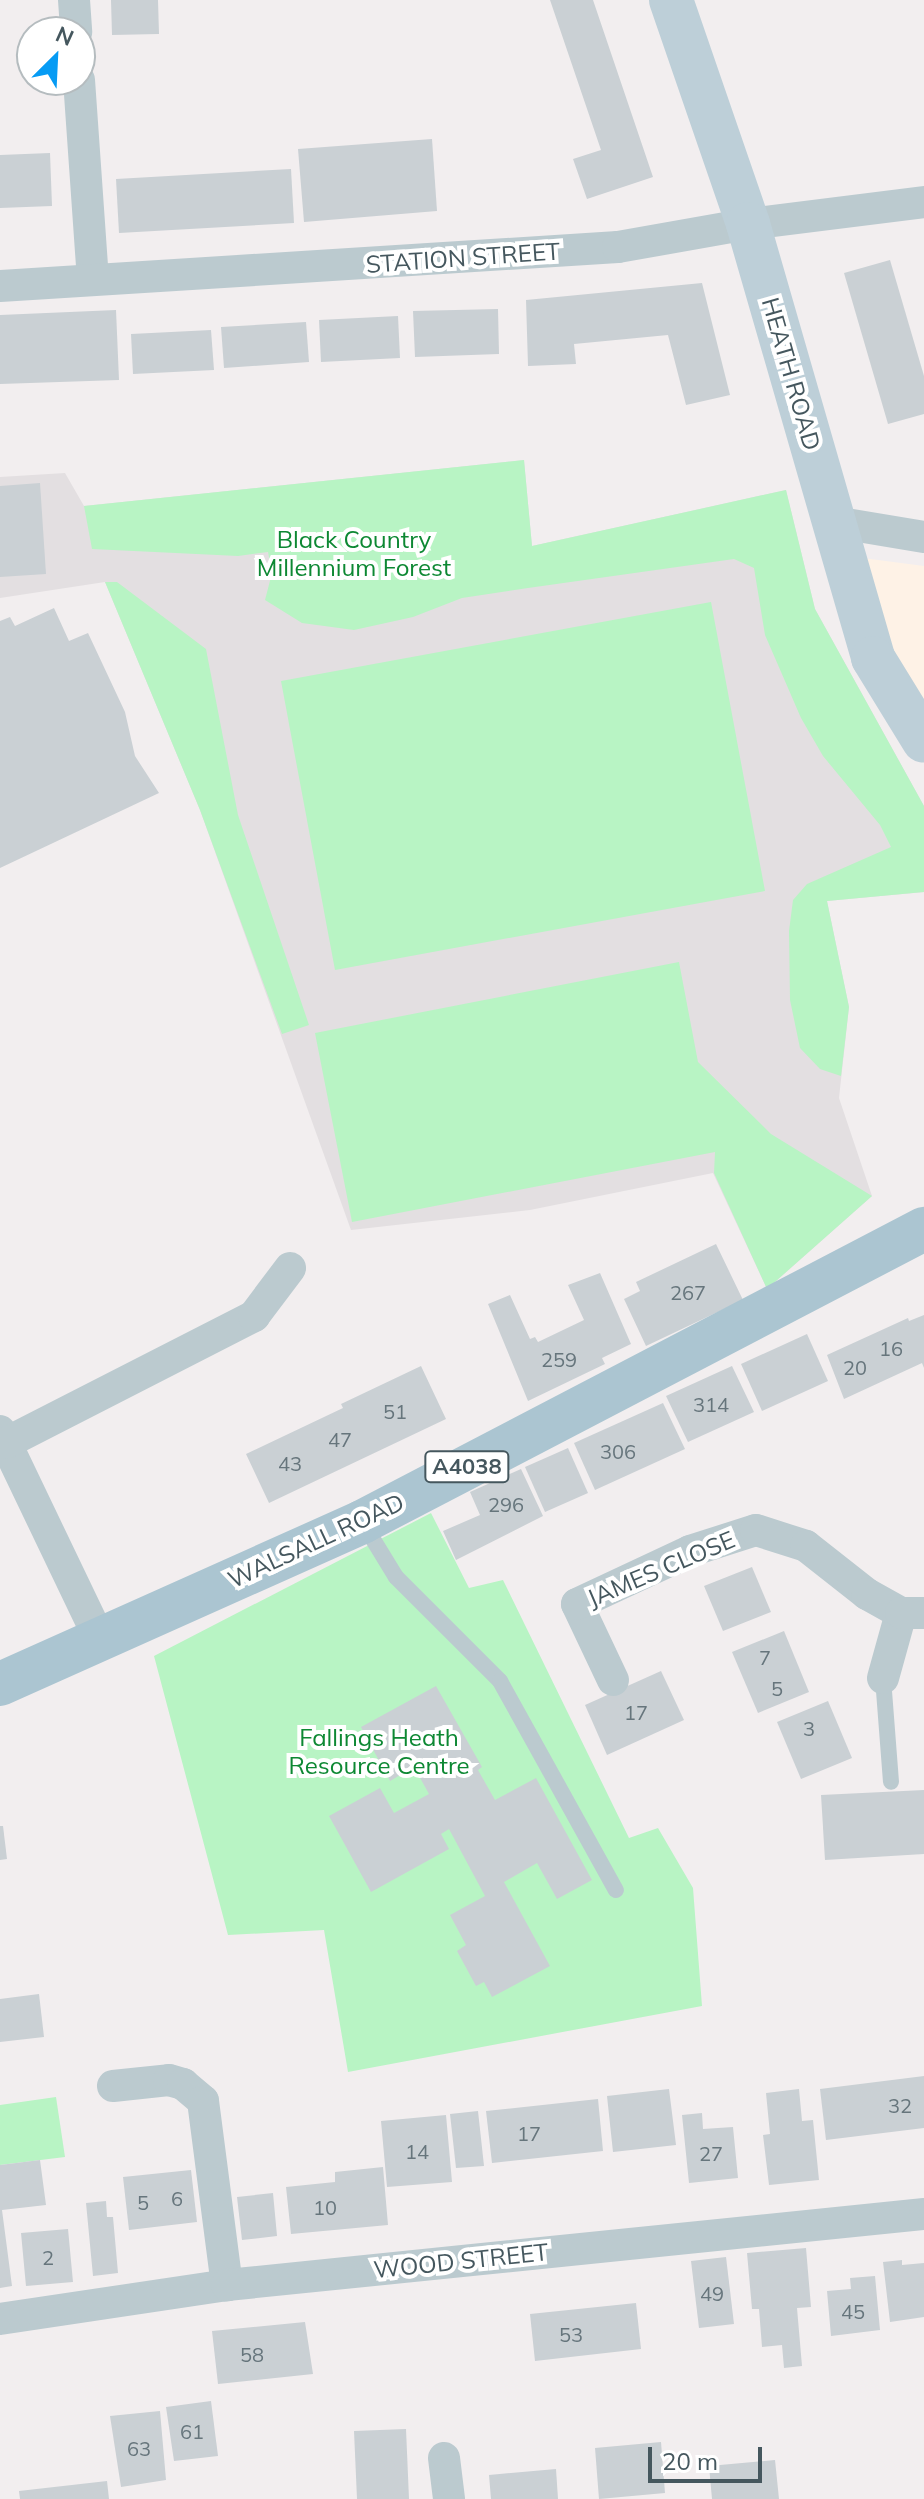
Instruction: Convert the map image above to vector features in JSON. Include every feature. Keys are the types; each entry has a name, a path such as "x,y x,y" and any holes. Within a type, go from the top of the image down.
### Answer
{"main road":[{"name":"WALSALL ROAD","path":"0,1684 101,1642 362,1522 924,1229"}],"street":[{"name":"HEATH ROAD","path":"671,0 748,224 873,658 924,741"},
{"path":"80,96 93,280"},
{"name":"STATION STREET","path":"0,286 618,247 748,224 924,202"},
{"path":"834,522 924,537"},
{"path":"101,1642 3,1437 254,1316 290,1268"},
{"name":"JAMES CLOSE","path":"613,1680 577,1604 690,1551 756,1530 806,1546 867,1594 913,1613 883,1678"},
{"path":"113,2086 169,2080 183,2084 203,2101 227,2285"},
{"name":"WOOD STREET","path":"0,2319 227,2285 924,2214"},
{"path":"444,2458 449,2499"}],"lane":[{"path":"362,1522 396,1577 500,1681 616,1890"},
{"name":"JAMES CLOSE","path":"883,1678 891,1782"}],"shaded area":[{"path":"524,460 532,546 786,490 815,609 924,806 924,892 827,901 849,1007 839,1098 872,1196 767,1289 713,1173 530,1210 351,1230 200,810 105,582 0,598 0,477 65,473 84,506"},
{"path":"855,557 924,566 924,718 911,696"}],"green space":[{"name":"Black Country Millennium Forest","path":"524,460 532,546 786,490 815,609 924,806 924,892 827,901 849,1007 841,1076 820,1069 800,1048 790,1000 789,931 793,900 807,884 891,847 880,825 823,756 801,718 765,635 754,568 734,559 462,598 413,617 354,630 302,623 265,600 272,573 268,552 238,556 92,549 84,506"},
{"path":"105,582 117,582 206,649 238,815 309,1025 282,1034 200,810"},
{"path":"711,602 765,891 335,970 281,681"},
{"path":"679,962 698,1062 771,1134 872,1196 767,1289 714,1173 715,1152 352,1222 315,1033"},
{"name":"Fallings Heath Resource Centre","path":"431,1513 469,1588 503,1580 629,1838 658,1828 693,1888 702,2006 348,2072 324,1930 228,1935 154,1656"},
{"path":"56,2097 65,2157 0,2165 0,2105"}],"building":[{"path":"111,0 158,0 159,34 112,35"},
{"path":"550,0 593,0 653,177 587,199 573,159 601,150"},
{"path":"432,139 437,211 304,222 298,149"},
{"path":"50,153 52,206 0,208 0,155"},
{"path":"291,169 294,223 119,233 116,179"},
{"path":"890,260 924,376 924,414 888,424 844,273"},
{"path":"702,283 730,395 686,405 668,335 574,344 576,364 528,366 526,300"},
{"path":"498,309 499,354 415,357 413,311"},
{"path":"116,310 119,380 0,384 0,315"},
{"path":"398,316 400,358 321,362 319,320"},
{"path":"306,322 309,362 224,368 221,327"},
{"path":"211,330 214,370 133,374 131,334"},
{"path":"40,483 46,574 0,577 0,486"},
{"path":"54,608 69,641 88,633 125,712 135,756 159,793 0,868 0,621 10,617 15,626"},
{"path":"716,1244 743,1300 646,1346 624,1299 640,1291 636,1282"},
{"path":"600,1273 631,1344 602,1358 605,1364 528,1401 488,1304 510,1295 530,1339 535,1337 538,1342 584,1320 568,1285"},
{"path":"924,1315 924,1368 922,1363 844,1399 827,1355 908,1318 909,1321"},
{"path":"807,1334 828,1381 762,1411 741,1364"},
{"path":"421,1366 446,1419 269,1503 246,1454 343,1408 341,1404"},
{"path":"732,1366 754,1412 688,1442 666,1396"},
{"path":"663,1403 685,1449 595,1490 574,1443"},
{"path":"568,1448 588,1493 545,1512 525,1467"},
{"path":"521,1469 543,1516 456,1560 443,1531 480,1515 470,1492"},
{"path":"752,1567 771,1612 723,1631 704,1586"},
{"path":"784,1631 809,1692 758,1713 732,1652"},
{"path":"661,1671 684,1720 607,1755 585,1705"},
{"name":"Fallings Heath Resource Centre","path":"436,1686 482,1767 478,1770 495,1800 536,1778 592,1880 557,1899 537,1863 504,1882 550,1966 492,1997 484,1982 476,1986 457,1951 466,1945 450,1915 485,1896 449,1829 441,1834 449,1849 371,1892 329,1816 380,1788 394,1813 429,1794 414,1767 390,1781 361,1727"},
{"path":"828,1701 852,1758 801,1779 777,1722"},
{"path":"924,1790 924,1854 825,1860 821,1795"},
{"path":"0,1826 3,1826 7,1859 0,1860"},
{"path":"39,1994 44,2037 0,2042 0,1999"},
{"path":"924,2076 924,2128 826,2140 820,2089"},
{"path":"669,2089 676,2145 613,2152 607,2096"},
{"path":"799,2089 802,2121 813,2120 819,2180 769,2185 763,2135 770,2134 766,2093"},
{"path":"598,2099 603,2151 492,2163 486,2111"},
{"path":"478,2111 484,2166 456,2168 450,2114"},
{"path":"702,2113 703,2129 733,2127 738,2178 689,2183 682,2115"},
{"path":"446,2115 452,2182 387,2187 381,2121"},
{"path":"40,2160 46,2205 2,2210 12,2286 0,2288 0,2165"},
{"path":"383,2167 388,2225 291,2234 286,2187 335,2182 335,2172"},
{"path":"191,2170 197,2222 129,2230 123,2177"},
{"path":"273,2193 277,2236 242,2240 237,2197"},
{"path":"106,2201 107,2217 113,2217 118,2273 93,2276 86,2203"},
{"path":"68,2229 73,2282 26,2286 21,2233"},
{"path":"806,2248 811,2307 797,2308 802,2366 784,2368 782,2345 762,2347 759,2309 752,2309 747,2253"},
{"path":"726,2257 734,2324 699,2328 691,2261"},
{"path":"902,2260 902,2265 924,2263 924,2317 890,2322 883,2262"},
{"path":"875,2276 880,2330 831,2336 827,2291 851,2289 850,2278"},
{"path":"636,2303 641,2349 535,2361 530,2314"},
{"path":"305,2322 313,2374 218,2384 212,2331"},
{"path":"211,2401 218,2456 174,2461 166,2407"},
{"path":"160,2411 166,2480 121,2487 110,2416"},
{"path":"406,2429 409,2499 357,2499 354,2431"},
{"path":"661,2442 665,2493 599,2499 595,2448"},
{"path":"775,2460 779,2499 712,2499 709,2466"},
{"path":"556,2469 558,2499 491,2499 489,2475"},
{"path":"107,2481 109,2499 20,2499 19,2491"}]}
